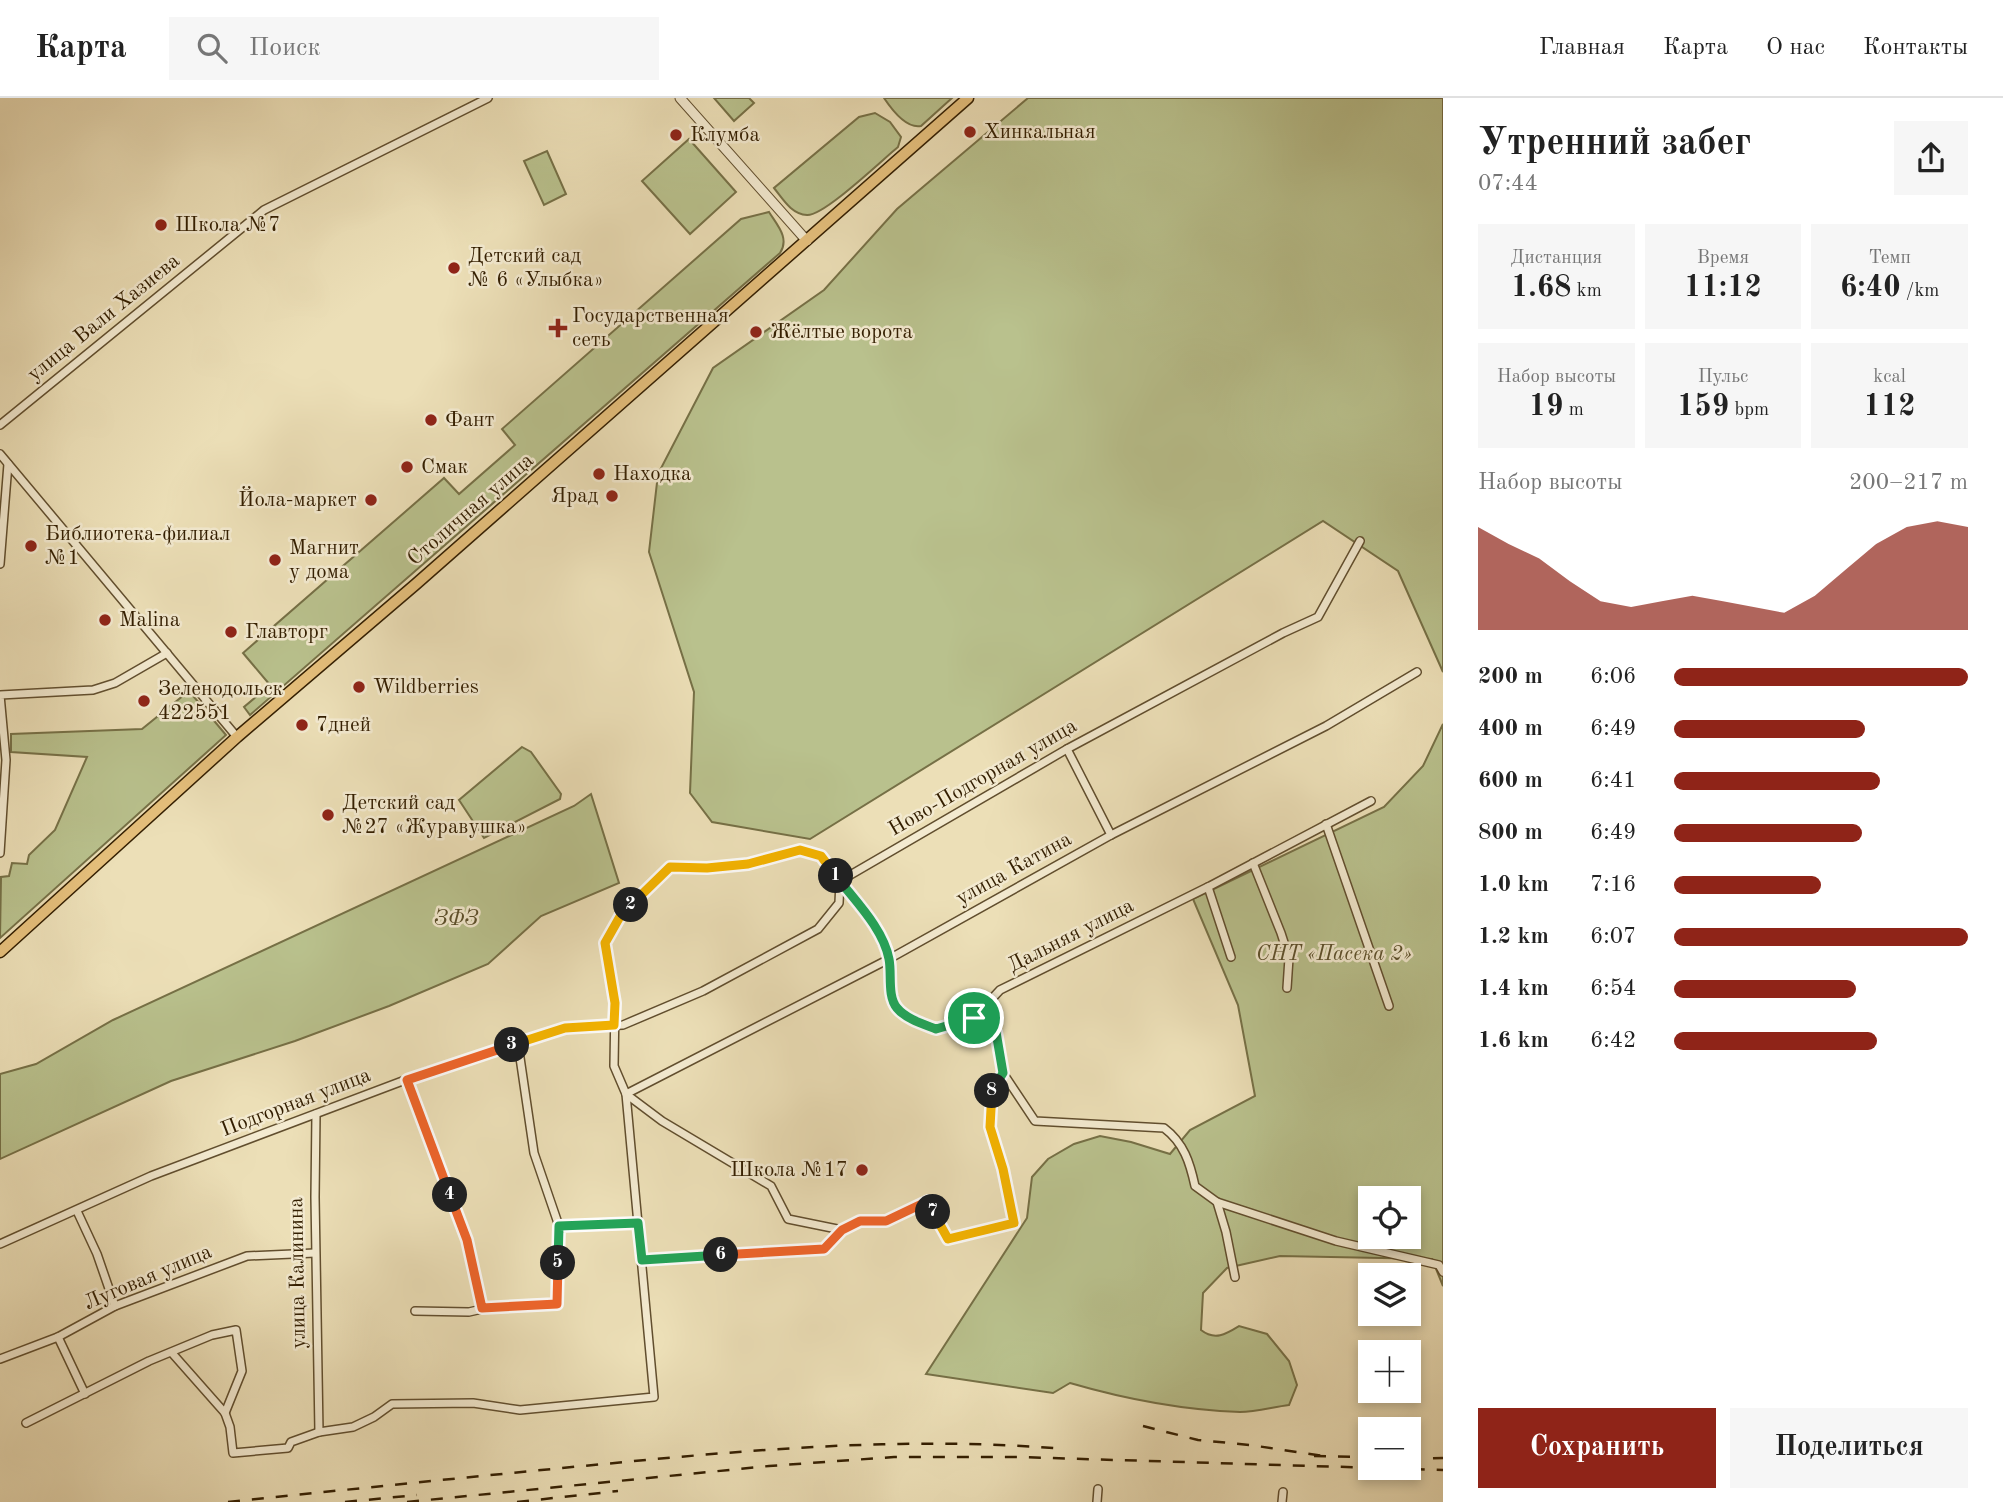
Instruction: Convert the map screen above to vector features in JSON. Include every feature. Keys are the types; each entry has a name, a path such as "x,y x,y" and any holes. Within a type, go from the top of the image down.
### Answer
{"main road":[{"name":"Столичная улица","path":"0,952 237,737 416,584 968,98"}],"street":[{"name":"улица Вали Хазиева","path":"0,425 264,210 488,98"},
{"path":"680,98 807,240"},
{"path":"0,454 237,737"},
{"path":"0,564 8,464"},
{"name":"Ново-Подгорная улица","path":"840,881 1067,748 1318,617 1360,541"},
{"path":"0,853 6,760 0,695 93,690 115,683 167,653"},
{"name":"улица Катина","path":"626,1094 889,959 1111,835 1326,726 1417,672"},
{"path":"1067,748 1111,835"},
{"name":"Дальняя улица","path":"974,1018 1000,990 1208,887 1371,801"},
{"path":"1326,824 1389,1006"},
{"path":"172,1353 225,1413 230,1427 233,1453 288,1448 291,1442 319,1432 353,1427 374,1417 391,1404 473,1403 520,1410 654,1397 626,1094 614,1066 615,1003 605,943 622,913 670,867 707,868 748,864 800,850 821,856 877,930 889,959 896,1007 936,1029 974,1018 996,1032 1003,1073 1035,1121 1164,1128 1174,1136 1190,1160 1195,1186 1217,1202 1336,1241 1439,1265 1443,1272"},
{"path":"1252,863 1282,933 1289,958 1287,988"},
{"path":"614,1025 624,1025 704,991 818,929 839,903 840,881"},
{"path":"1208,887 1231,957"},
{"name":"Подгорная улица","path":"0,1244 151,1176 407,1080 565,1028 614,1025"},
{"path":"415,1311 469,1312 482,1308 557,1304 559,1226 534,1153 518,1044"},
{"path":"642,1260 824,1249 842,1230 860,1221 886,1221 928,1201 948,1239 1014,1223 1003,1169 990,1127 992,1090 1003,1073"},
{"path":"407,1080 467,1240 482,1308"},
{"path":"626,1094 662,1121 771,1186 788,1219 842,1230"},
{"name":"улица Калинина","path":"316,1114 319,1432"},
{"path":"1217,1202 1235,1277"},
{"path":"77,1211 97,1254 115,1306"},
{"path":"559,1226 638,1223"},
{"name":"Луговая улица","path":"0,1359 58,1337 115,1306 247,1256 316,1253"},
{"path":"26,1423 118,1376 212,1335 236,1330 242,1371 225,1413"},
{"path":"58,1337 85,1394"},
{"path":"1097,1502 1098,1489"},
{"path":"1282,1502 1283,1492"}],"green space":[{"path":"714,98 749,98 754,103 734,121"},
{"path":"884,98 952,98 921,126 915,126 900,118"},
{"path":"1028,98 1443,98 1443,672 1398,571 1323,521 810,839 712,822 690,793 694,692 649,552 658,474 713,368 824,290 897,209"},
{"path":"875,113 890,122 901,137 898,147 826,207 807,215 792,209 774,188 859,117"},
{"path":"689,139 736,192 690,234 642,181"},
{"path":"547,151 566,194 544,205 524,161"},
{"path":"769,212 783,237 780,253 250,715 244,707 270,685 243,653 444,478 459,494 515,445 502,429 741,219"},
{"path":"189,691 226,735 0,938 1,877 9,876 12,863 27,864 29,855 55,830 87,757 11,752 11,734 142,729"},
{"name":"СНТ «Пасека 2»","path":"1443,724 1443,1286 1432,1259 1280,1256 1227,1268 1203,1293 1201,1330 1216,1336 1239,1326 1267,1334 1289,1361 1297,1385 1289,1405 1240,1412 1218,1411 1133,1399 1070,1383 1053,1393 926,1374 1027,1218 1032,1177 1048,1159 1074,1144 1100,1136 1170,1154 1190,1130 1255,1096 1238,1005 1193,899 1384,807 1423,766"},
{"path":"522,747 531,752 561,794 560,799 484,838 459,800"},
{"name":"ЗФЗ","path":"591,794 619,883 541,916 488,964 389,1006 295,1041 171,1081 0,1159 0,1074 36,1064 113,1020 574,806"}],"railway":[{"path":"1143,1426 1198,1440 1324,1456"},
{"path":"228,1502 776,1449 892,1444 1007,1445 1065,1449"},
{"path":"1314,1456 1358,1457"},
{"path":"407,1502 769,1466 894,1457 1019,1457 1443,1470"},
{"path":"1421,1459 1443,1458"},
{"path":"517,1502 618,1491"},
{"path":"345,1502 417,1495"}],"place":[{"name":"Хинкальная","path":"970,132"},
{"name":"Клумба","path":"676,135"},
{"name":"Школа №7","path":"161,225"},
{"name":"Детский сад № 6 «Улыбка»","path":"454,268"},
{"name":"Государственная сеть","path":"558,328"},
{"name":"Жёлтые ворота","path":"756,332"},
{"name":"Фант","path":"431,420"},
{"name":"Смак","path":"407,467"},
{"name":"Находка","path":"599,474"},
{"name":"Ярад","path":"612,496"},
{"name":"Йола-маркет","path":"371,500"},
{"name":"Библиотека-филиал №1","path":"31,546"},
{"name":"Магнит у дома","path":"275,560"},
{"name":"Malina","path":"105,620"},
{"name":"Главторг","path":"231,632"},
{"name":"Wildberries","path":"359,687"},
{"name":"Зеленодольск 422551","path":"144,701"},
{"name":"7дней","path":"302,725"},
{"name":"Детский сад №27 «Журавушка»","path":"328,815"},
{"name":"Школа №17","path":"862,1170"}],"route":[{"path":"800,850 821,856 877,930 889,959 896,1007 936,1029 974,1018 996,1032 1003,1073 992,1090 990,1127 1003,1169 1014,1223 948,1239 928,1201 886,1221 860,1221 842,1230 824,1249 642,1260 638,1223 559,1226 557,1304 482,1308 467,1240 407,1080 565,1028 614,1025 615,1003 605,943 622,913 670,867 707,868 748,864 800,850"}]}
